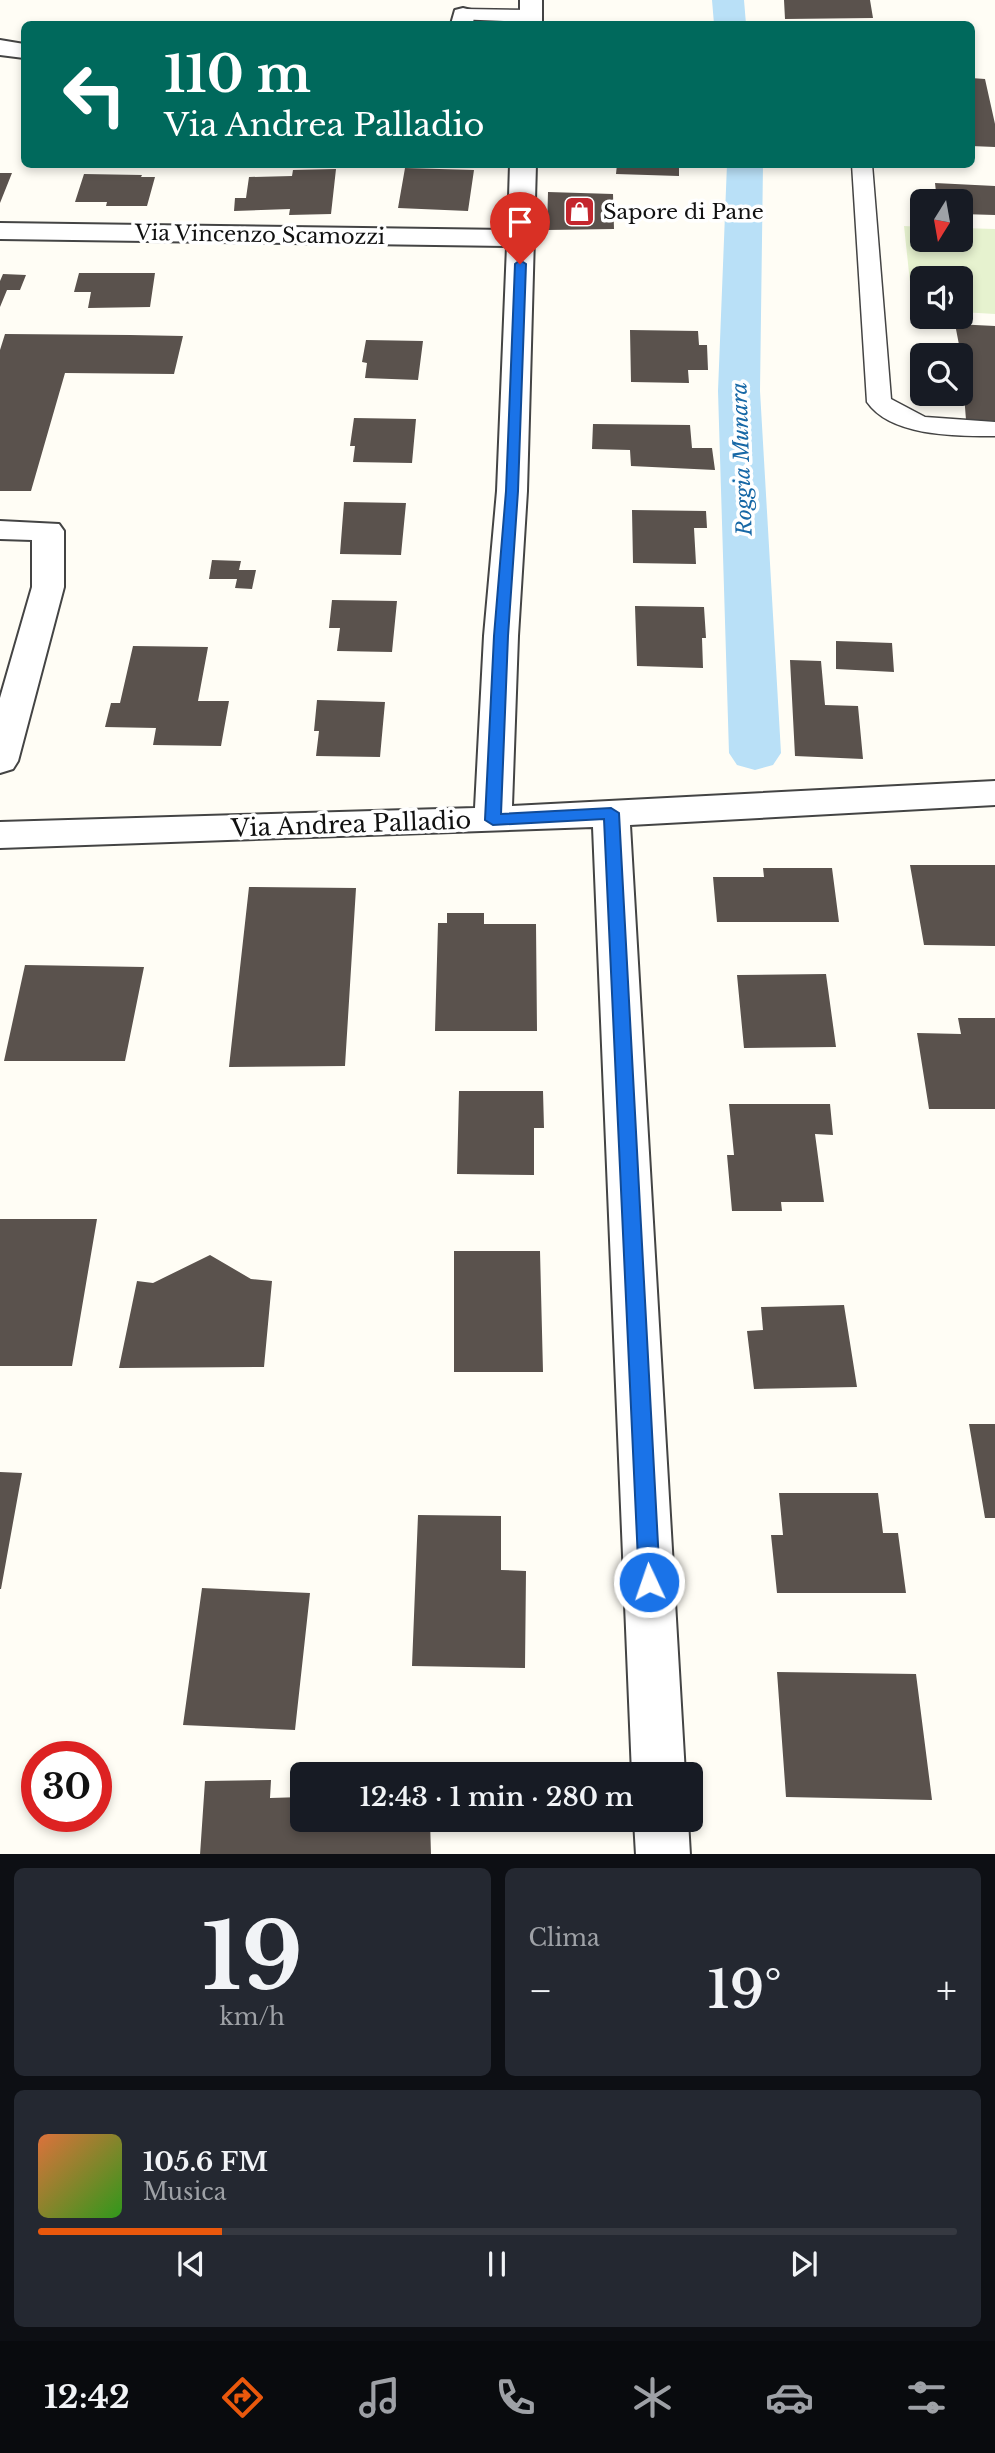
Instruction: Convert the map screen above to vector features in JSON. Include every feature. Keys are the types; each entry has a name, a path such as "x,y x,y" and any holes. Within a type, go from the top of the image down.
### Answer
{"street":[{"path":"0,47 21,51"},
{"path":"493,820 501,636 512,491 523,168"},
{"name":"Via Vincenzo Scamozzi","path":"0,231 521,238"},
{"path":"0,530 48,531 48,587 0,761"},
{"name":"Via Andrea Palladio","path":"0,835 493,820 995,793"},
{"path":"611,813 658,1762"},
{"path":"662,1832 663,1854"}],"lane":[{"path":"463,20 531,14"},
{"path":"862,168 879,402 892,413 921,424 995,429"}],"green space":[{"path":"904,226 910,226 910,252 973,252 973,228 995,229 995,314 973,313 973,266 910,266 910,282"}],"building":[{"path":"784,0 870,0 873,18 785,19"},
{"path":"975,78 985,79 995,124 995,147 975,146"},
{"path":"405,168 474,170 468,211 398,208"},
{"path":"617,168 679,168 679,176 616,174"},
{"path":"336,169 331,214 289,215 290,209 234,211 235,198 246,198 249,177 292,176 293,170"},
{"path":"0,173 12,173 0,203"},
{"path":"84,174 155,177 147,206 106,206 107,202 75,202"},
{"path":"935,183 995,186 995,215 973,214 973,189 936,189"},
{"name":"Sapore di Pane","path":"548,192 613,194 614,229 547,230"},
{"path":"79,273 155,273 150,307 88,308 91,292 74,292"},
{"path":"3,274 26,275 20,290 7,290 0,307 0,281"},
{"path":"973,325 995,326 995,421 966,420 965,406 973,406 973,343 959,343 956,329 973,329"},
{"path":"630,330 698,331 699,345 707,345 708,370 688,370 689,383 631,382"},
{"path":"5,334 183,336 174,374 65,373 31,491 0,491 0,350"},
{"path":"366,340 423,341 418,380 365,378 367,363 362,362"},
{"path":"354,418 416,419 412,463 353,462 355,446 350,446"},
{"path":"593,424 690,425 692,448 712,448 715,470 631,466 630,450 592,449"},
{"path":"344,502 406,503 401,555 340,554"},
{"path":"632,510 706,511 707,528 694,528 696,564 633,563"},
{"path":"212,560 241,561 239,570 256,570 252,589 235,588 237,579 209,579"},
{"path":"332,600 397,601 392,652 337,651 340,628 329,628"},
{"path":"635,606 704,607 706,638 702,638 703,668 637,666"},
{"path":"836,641 892,643 894,672 836,669"},
{"path":"133,646 208,647 198,701 229,701 221,746 153,745 156,728 105,727 111,703 120,703"},
{"path":"790,660 821,661 825,705 858,706 863,759 795,756"},
{"path":"317,700 385,702 380,757 316,756 319,731 314,731"},
{"path":"910,865 995,865 995,946 924,945"},
{"path":"763,868 832,868 839,922 717,922 713,877 764,877"},
{"path":"249,887 356,888 345,1066 229,1067"},
{"path":"447,913 484,913 484,924 536,924 537,1031 435,1031 438,923 447,923"},
{"path":"25,965 144,967 125,1061 4,1061"},
{"path":"826,974 836,1047 744,1048 737,975"},
{"path":"958,1018 995,1018 995,1109 929,1109 917,1033 961,1034"},
{"path":"459,1091 543,1091 544,1128 534,1128 534,1175 457,1174"},
{"path":"729,1104 830,1104 833,1135 815,1134 824,1202 781,1202 782,1211 732,1211 727,1155 734,1155"},
{"path":"0,1219 97,1219 72,1366 0,1366"},
{"path":"454,1251 540,1251 543,1372 454,1372"},
{"path":"210,1255 251,1279 272,1281 264,1367 119,1368 137,1281 153,1283"},
{"path":"844,1305 857,1387 754,1389 747,1331 763,1330 761,1307"},
{"path":"969,1424 995,1424 995,1518 985,1518"},
{"path":"0,1472 22,1473 1,1589 0,1589"},
{"path":"779,1493 878,1493 883,1533 898,1533 906,1593 777,1593 771,1535 783,1535"},
{"path":"418,1515 501,1516 501,1570 526,1571 525,1668 412,1666"},
{"path":"202,1588 310,1593 295,1730 183,1725"},
{"path":"777,1672 916,1674 932,1800 786,1797"},
{"path":"271,1780 270,1798 290,1797 290,1832 430,1832 431,1854 200,1854 205,1781"}],"waterway":[{"name":"Roggia Munara","path":"728,0 730,21"},
{"name":"Roggia Munara","path":"745,168 739,391 755,753"}],"place":[{"name":"Sapore di Pane","path":"580,212"}],"route":[{"path":"520,264 512,491 501,636 493,820 611,813 649,1582"}]}
